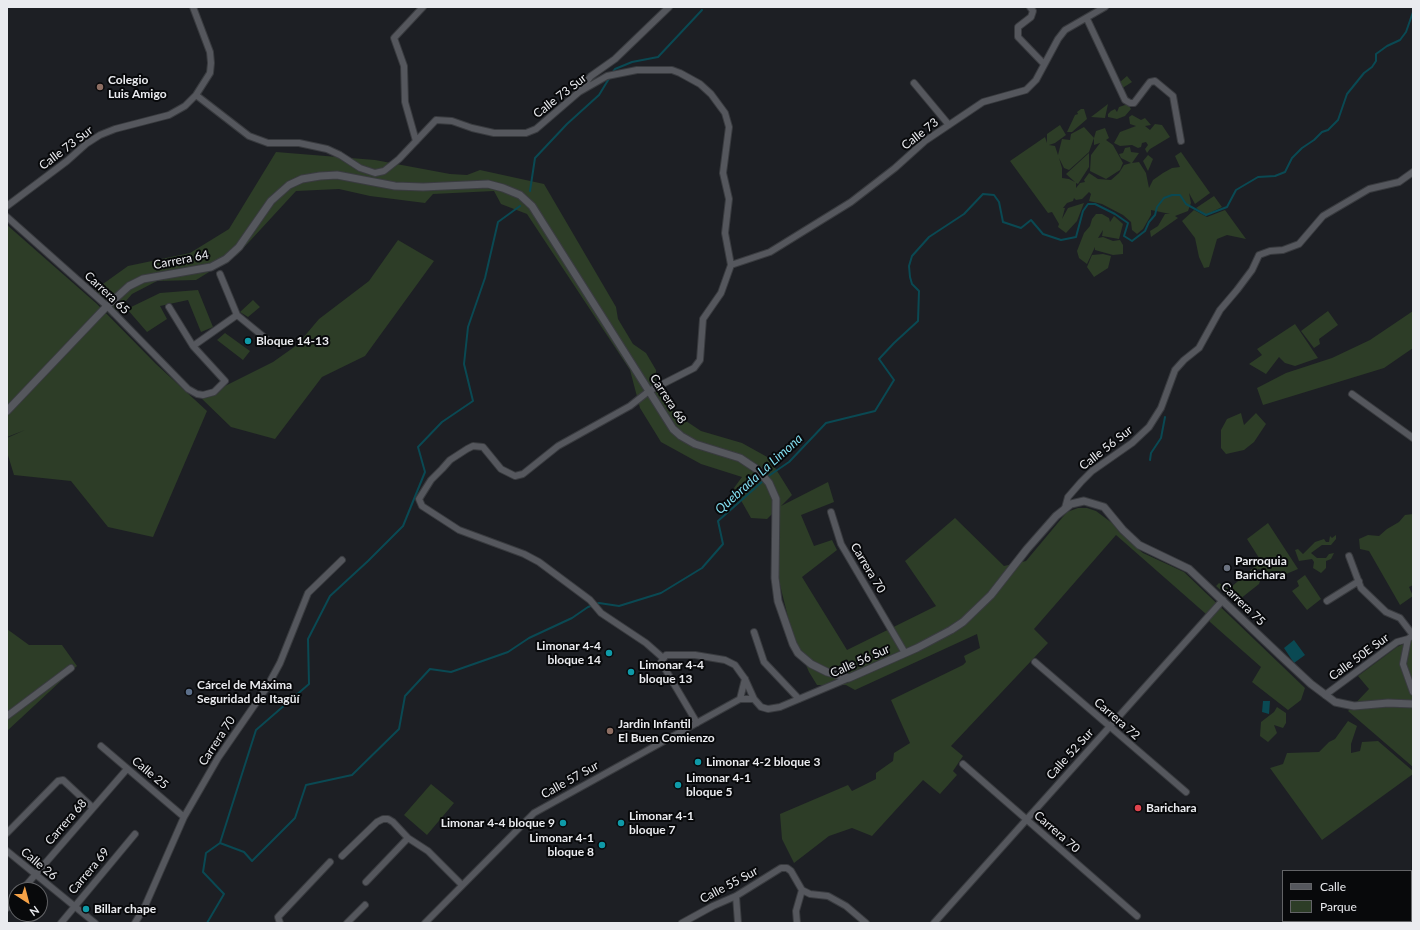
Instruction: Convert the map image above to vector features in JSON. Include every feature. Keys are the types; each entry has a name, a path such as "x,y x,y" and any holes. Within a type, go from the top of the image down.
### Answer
{"street":[{"path":"194,7 210,52 211,63 210,73 196,95"},
{"path":"416,141 405,102 404,66 394,38 423,7"},
{"path":"579,92 591,76 615,60 669,7"},
{"path":"1030,7 1033,11 1031,17 1018,27 1018,37 1044,64"},
{"name":"Calle 73","path":"731,265 770,252 851,202 895,168 925,141 983,102 1026,90 1036,80 1058,39 1065,30 1087,19 1105,7"},
{"path":"1087,19 1125,100 1130,103 1134,102 1150,82 1155,81 1173,96 1181,141"},
{"name":"Calle 73 Sur","path":"7,206 67,161 86,144 100,135 115,129 169,115 185,106 196,95 249,136 268,142 299,144 327,149 371,172 384,171 399,159 436,120 440,118 494,133 510,134 531,132 579,92 607,76 637,70 672,70 700,84 711,94 725,113 729,128 723,173 729,199 725,233 731,265"},
{"path":"914,83 949,125"},
{"name":"Calle 56 Sur","path":"754,699 761,707 768,709 780,707 905,653 941,636 963,622 991,595 1027,549 1065,508 1068,498 1081,482 1092,471 1132,444 1149,427 1161,408 1174,370 1199,348 1220,310 1252,270 1258,255 1270,251 1283,250 1299,244 1323,216 1369,189 1399,182 1413,172"},
{"name":"Carrera 64","path":"7,411 107,306 129,286 143,279 211,267 226,259 239,247 257,219 279,192 289,185 302,179 337,175 395,186 424,187"},
{"name":"Carrera 68","path":"424,187 488,184 503,188 527,200 541,218 670,425 681,436 695,444 728,453 752,465 767,480 776,499 775,578 778,601 788,634 798,653 804,659 827,672 849,678"},
{"name":"Carrera 65","path":"7,217 107,306 188,389 197,394 208,394 218,389 225,381 193,346"},
{"path":"663,658 646,643 596,608 590,600 539,562 524,554 459,530 422,506 419,499 431,480 450,460 473,446 483,448 501,469 514,476 523,474 558,446 630,406 649,390 698,365 704,319 721,293 731,265"},
{"path":"220,274 236,315 270,342"},
{"path":"169,307 193,346 236,315"},
{"path":"1352,394 1413,438"},
{"name":"Carrera 75","path":"1065,508 1077,502 1084,501 1104,507 1123,530 1139,545 1189,568 1283,658 1335,702 1354,706 1388,703 1413,704"},
{"name":"Carrera 70","path":"831,512 841,544 905,653"},
{"path":"1349,556 1361,588 1386,612 1400,618 1410,637"},
{"name":"Carrera 70","path":"135,923 145,906 184,817 218,758 267,687 280,663 308,593 342,560"},
{"path":"1326,601 1359,581"},
{"name":"Calle 52 Sur","path":"934,923 1223,600"},
{"path":"754,632 764,662 799,699"},
{"name":"Calle 50E Sur","path":"1410,637 1403,664 1413,692"},
{"name":"Calle 50E Sur","path":"1325,695 1397,642 1410,637"},
{"path":"663,658 666,655 695,655 725,660 735,664 745,679 754,699"},
{"path":"663,658 662,662 669,677 697,723"},
{"name":"Carrera 72","path":"1035,662 1186,792"},
{"path":"7,716 71,668"},
{"path":"740,699 745,679"},
{"name":"Calle 57 Sur","path":"425,923 534,813 740,699 754,699"},
{"name":"Calle 25","path":"101,746 184,817"},
{"name":"Carrera 70","path":"963,764 1137,916"},
{"name":"Carrera 68","path":"29,882 127,769"},
{"path":"7,833 52,785 63,780 92,808"},
{"path":"342,856 377,822 383,819 393,822 408,838 428,851 462,885"},
{"name":"Carrera 69","path":"61,923 135,834"},
{"path":"366,882 408,838"},
{"name":"Calle 26","path":"7,851 95,923"},
{"path":"280,923 278,917 330,862"},
{"name":"Calle 55 Sur","path":"682,923 713,906 736,896 781,868 787,868 791,871 802,890"},
{"path":"797,923 796,911 802,890 810,894 828,896 846,906 866,923"},
{"path":"736,896 738,923"},
{"path":"348,923 365,905"}],"green space":[{"path":"1127,76 1132,82 1121,89 1120,82"},
{"path":"1108,104 1105,118 1091,117"},
{"path":"1128,104 1131,109 1125,116 1117,119 1108,117 1108,114 1111,111 1115,109 1117,112 1119,107"},
{"path":"1084,109 1087,119 1072,132 1067,132 1075,115 1078,114 1077,112"},
{"path":"1132,115 1141,120 1145,118 1151,125 1145,126 1150,130 1155,124 1162,125 1170,137 1150,149 1147,153 1145,149 1148,145 1146,142 1142,143 1141,147 1138,148 1132,145 1120,146 1114,143 1120,132 1136,126 1130,124 1129,117"},
{"path":"1060,125 1066,135 1055,143 1049,145 1055,146 1058,155 1062,139 1070,140 1071,134 1084,127 1094,138 1089,152 1069,170 1064,168 1059,158 1062,168 1062,178 1075,182 1066,174 1089,153 1089,167 1078,184 1076,183 1076,188 1080,183 1085,182 1084,180 1089,173 1098,179 1111,180 1119,173 1124,165 1131,163 1121,158 1119,154 1123,153 1125,148 1130,147 1131,152 1139,153 1132,163 1139,162 1146,173 1149,188 1153,180 1163,173 1172,168 1180,167 1175,156 1181,152 1210,193 1195,204 1189,193 1191,203 1188,211 1175,216 1178,218 1151,237 1150,231 1158,226 1165,214 1170,214 1151,210 1151,215 1143,229 1137,234 1132,230 1131,222 1123,215 1102,204 1089,201 1091,194 1089,192 1082,199 1076,200 1074,198 1073,201 1067,203 1063,208 1065,208 1062,219 1068,208 1084,203 1077,221 1066,233 1058,227 1059,224 1052,212 1048,213 1010,161 1045,137 1047,143 1047,134"},
{"path":"1105,128 1109,138 1106,140 1113,145 1123,163 1120,170 1106,179 1090,171 1091,155 1100,143 1094,145 1096,131"},
{"path":"276,152 375,160 450,174 467,175 480,170 544,184 616,307 618,319 633,344 646,353 656,370 656,380 674,413 701,431 742,443 769,458 792,495 781,506 828,482 834,502 801,515 814,546 832,540 837,550 802,577 847,650 936,606 905,561 955,518 1004,566 1026,561 1067,512 1078,508 1087,508 1096,511 1112,523 1121,534 1143,553 1184,572 1305,688 1301,700 1288,710 1252,682 1261,667 1210,622 1206,614 1116,535 1034,629 1048,643 951,746 963,756 953,771 957,775 940,794 923,780 872,836 852,828 829,836 794,863 782,839 780,814 848,785 852,791 876,779 876,773 893,761 894,753 910,743 891,700 963,665 966,662 964,656 980,648 977,634 855,690 846,685 817,685 809,672 792,633 779,581 777,509 767,519 751,518 734,488 742,477 701,464 661,442 640,408 630,370 527,214 501,204 494,191 433,194 425,203 370,196 339,189 296,191 237,255 196,280 157,281 132,294 112,317 89,294 128,266 190,253 229,229"},
{"path":"1148,155 1153,159 1148,171 1143,161"},
{"path":"1214,196 1222,207 1206,215 1196,208"},
{"path":"1194,210 1207,217 1225,210 1246,239 1227,235 1217,239 1209,267 1204,268 1199,257 1195,238 1182,221"},
{"path":"1096,214 1102,214 1109,218 1110,222 1114,216 1123,224 1119,239 1102,236 1103,230 1098,238 1103,237 1113,241 1120,240 1123,245 1123,254 1113,255 1095,250 1095,247 1087,264 1079,258 1077,251 1084,233 1090,226 1092,219"},
{"path":"7,225 97,304 156,364 207,411 153,537 108,527 71,481 14,475 7,452 7,438 25,430 7,437"},
{"path":"398,240 434,261 365,356 322,377 275,439 231,427 200,397 215,395 221,388 273,362 297,345 319,319 369,281"},
{"path":"1103,254 1111,256 1108,268 1094,277 1087,267 1092,255"},
{"path":"198,290 213,327 201,332 188,300 160,306 167,319 147,332 127,309 160,293"},
{"path":"253,300 260,307 248,317 240,312"},
{"path":"1328,311 1338,325 1319,339 1320,344 1314,348 1301,331"},
{"path":"1413,311 1413,348 1384,368 1263,405 1257,388 1286,373 1332,358 1370,340"},
{"path":"1295,324 1318,358 1295,366 1285,363 1279,357 1266,374 1249,364 1262,355 1257,349"},
{"path":"225,333 250,351 243,360 217,340"},
{"path":"1241,413 1244,425 1256,413 1266,424 1254,442 1244,450 1226,454 1221,448 1221,430 1227,419"},
{"path":"1413,514 1413,585 1409,587 1413,596 1400,605 1369,551 1360,549 1359,539 1368,535 1379,536 1399,522 1405,515"},
{"path":"1268,523 1298,569 1272,580 1263,570 1258,569 1257,574 1261,578 1259,584 1235,603 1216,586 1219,583 1229,589 1261,561 1247,539"},
{"path":"1336,535 1336,539 1331,545 1322,545 1311,553 1317,558 1326,558 1329,554 1334,553 1331,559 1326,561 1326,568 1321,573 1313,568 1314,562 1312,559 1299,561 1295,550 1298,549 1303,554 1315,542 1324,539 1326,542 1329,542 1330,536 1332,538"},
{"path":"1305,575 1321,599 1307,610 1292,591 1299,586 1297,581"},
{"path":"7,629 29,645 62,645 77,666 7,731"},
{"path":"1413,639 1413,767 1348,711 1369,689 1358,676 1397,647"},
{"path":"1277,707 1286,713 1286,723 1283,728 1274,725 1277,733 1268,742 1260,736 1261,722 1274,712"},
{"path":"1348,721 1357,726 1351,744 1351,753 1360,751 1362,742 1378,741 1413,771 1413,774 1322,840 1270,768 1283,764 1287,753 1319,752 1329,742 1335,739"},
{"path":"431,784 454,803 427,835 404,815"}],"water":[{"path":"1294,640 1305,655 1294,663 1284,648"},
{"path":"1263,701 1270,701 1269,714 1262,712"}],"waterway":[{"path":"612,73 615,69 632,62 658,57 702,10"},
{"path":"767,477 789,462 826,423 875,411 894,380 879,359 918,321 919,291 912,284 910,277 909,266 912,256 929,237 964,214 983,194 994,195 999,202 1003,222 1021,228 1031,220 1043,234 1061,240 1076,237 1083,211 1088,204 1095,204 1115,214 1128,223 1124,236 1132,241 1145,231 1149,222 1155,215 1157,207 1164,198 1172,195 1180,195 1186,204 1206,215 1227,207 1236,190 1258,177 1275,176 1285,172 1292,158 1302,148 1314,140 1322,132 1328,130 1338,120 1347,94 1364,73 1372,67 1376,61 1376,54 1387,46 1400,40 1406,32 1413,12"},
{"path":"530,191 535,158 567,124 599,95 610,77"},
{"path":"220,843 256,730 309,684 308,639 330,596 403,526 425,472 418,447 442,422 473,401 464,364 468,327 485,278 498,222 520,206"},
{"path":"1150,460 1151,453 1161,438 1165,417"},
{"name":"Quebrada La Limona","path":"207,923 224,894 203,872 206,853 220,843 244,852 252,861 295,818 306,785 352,775 399,729 405,696 430,669 451,672 508,652 529,638 572,618 588,607 599,603 619,606 661,593 702,568 723,544 718,521 764,480"}],"place":[{"name":"Colegio Luis Amigo","path":"100,87"},
{"name":"Bloque 14-13","path":"248,341"},
{"name":"Parroquia Barichara","path":"1227,568"},
{"name":"Limonar 4-4 bloque 14","path":"609,653"},
{"name":"Limonar 4-4 bloque 13","path":"631,672"},
{"name":"Cárcel de Máxima Seguridad de Itagüí","path":"189,692"},
{"name":"Jardin Infantil El Buen Comienzo","path":"610,731"},
{"name":"Limonar 4-2 bloque 3","path":"698,762"},
{"name":"Limonar 4-1 bloque 5","path":"678,785"},
{"name":"Barichara","path":"1138,808"},
{"name":"Limonar 4-4 bloque 9","path":"563,823"},
{"name":"Limonar 4-1 bloque 7","path":"621,823"},
{"name":"Limonar 4-1 bloque 8","path":"602,845"},
{"name":"Billar chape","path":"86,909"}]}
